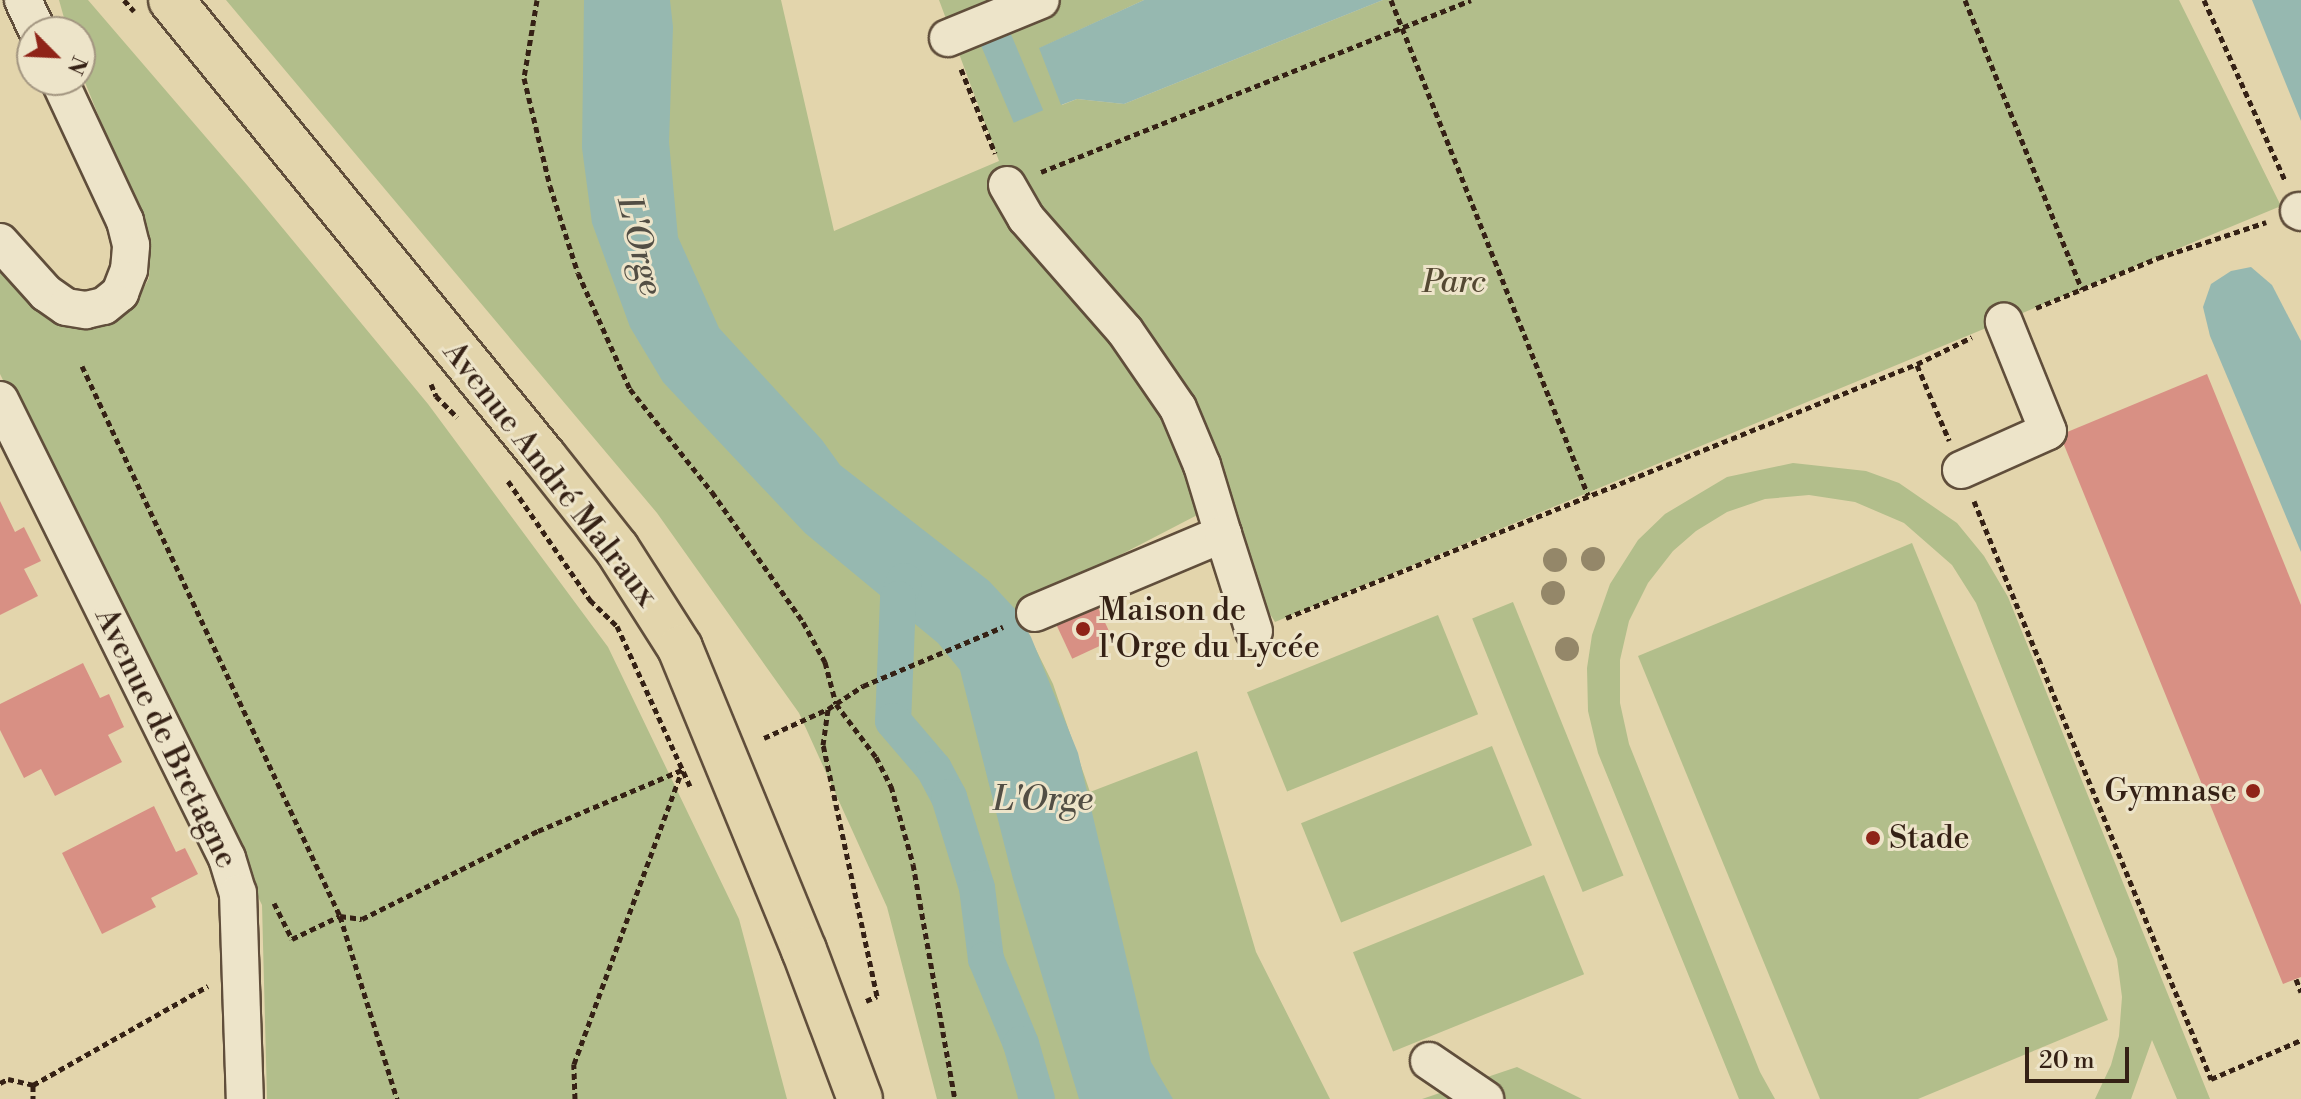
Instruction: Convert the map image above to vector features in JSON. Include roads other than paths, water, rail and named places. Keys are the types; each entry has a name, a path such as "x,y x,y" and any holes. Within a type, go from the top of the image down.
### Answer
{"main road":[{"name":"Avenue André Malraux","path":"156,10 617,549 680,648 732,770 860,1099"}],"street":[{"path":"948,38 1041,0"},
{"path":"0,242 46,293 66,307 86,310 104,306 120,293 129,270 131,245 125,221 66,96"},
{"path":"1007,185 1026,218 1125,331 1178,408 1202,465 1254,631"},
{"path":"1961,470 2048,431 2004,322"},
{"name":"Avenue de Bretagne","path":"0,400 227,858 238,893 245,1099"},
{"path":"1035,613 1223,534"},
{"path":"1429,1061 1485,1099"}],"water":[{"name":"L'Orge","path":"584,0 670,0 673,27 669,142 678,237 719,328 822,440 840,465 989,581 1015,609 1031,637 1078,753 1151,1062 1173,1099 1079,1099 1013,879 960,670 938,643 805,533 663,382 630,327 592,223 582,148"},
{"path":"1144,0 1383,0 1124,104 1077,99 1061,105 1039,48"},
{"path":"2252,0 2301,0 2301,121"},
{"path":"1010,32 1043,110 1014,123 981,45"},
{"path":"2251,267 2272,285 2301,341 2301,552 2210,336 2203,307 2211,284 2231,271"}],"waterway":[{"path":"904,581 898,599 893,721 934,769 949,797 977,888 986,959 1021,1044 1037,1099"}],"place":[{"name":"Maison de l'Orge du Lycée","path":"1083,629"},
{"name":"Gymnase","path":"2253,791"},
{"name":"Stade","path":"1873,838"}],"park label":[{"name":"Parc","path":"1454,282"}]}
